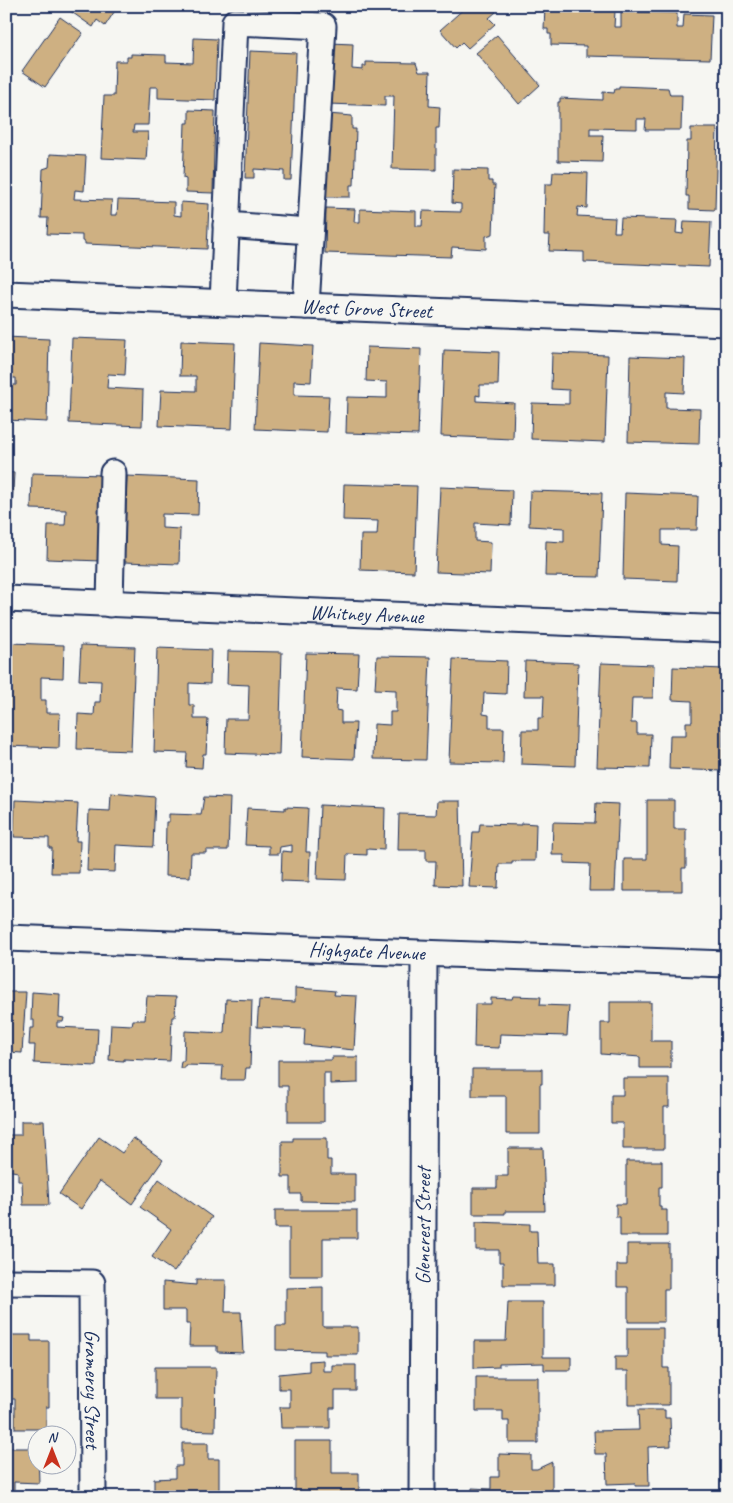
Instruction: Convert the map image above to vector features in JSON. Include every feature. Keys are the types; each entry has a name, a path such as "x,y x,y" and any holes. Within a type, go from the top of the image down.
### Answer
{"street":[{"path":"223,303 234,22 323,26 309,231 306,306"},
{"path":"226,225 309,231"},
{"name":"West Grove Street","path":"6,294 306,306 726,319"},
{"path":"110,604 113,473"},
{"name":"Whitney Avenue","path":"6,599 727,629"},
{"name":"Highgate Avenue","path":"6,938 424,955 727,964"},
{"name":"Glencrest Street","path":"422,1497 424,955"},
{"name":"Gramercy Street","path":"6,1282 92,1283 92,1497"}],"building":[{"path":"63,6 118,6 105,26 97,20 93,27"},
{"path":"467,6 491,6 496,12 489,18 495,24 468,48 462,42 456,48 440,30"},
{"path":"545,6 577,6 577,10 615,11 614,27 621,27 621,12 677,13 677,28 683,28 684,14 712,15 710,59 586,56 586,46 551,45 551,34 548,34 548,29 544,29"},
{"path":"60,17 83,33 45,87 22,71"},
{"path":"497,35 540,85 519,104 476,53"},
{"path":"194,38 217,39 215,100 158,98 158,87 150,87 148,125 134,125 133,132 148,132 146,160 101,158 104,96 114,96 115,61 127,61 127,57 131,57 131,54 166,55 166,62 193,63"},
{"path":"330,43 353,44 352,69 363,70 366,62 416,63 419,72 430,72 429,106 440,107 439,128 436,128 436,170 392,169 394,96 385,96 385,106 328,104"},
{"path":"250,51 296,53 291,180 284,180 284,171 254,169 254,178 245,178"},
{"path":"619,86 668,88 670,95 682,95 681,130 645,130 646,119 637,119 637,129 590,128 590,135 603,135 602,162 558,161 558,102 560,102 560,98 603,100 603,92 614,93 615,89 619,89"},
{"path":"189,110 215,111 213,193 186,192 186,179 183,178 185,123 189,123"},
{"path":"328,114 352,116 352,129 356,129 354,185 350,185 350,197 325,197"},
{"path":"691,128 717,128 715,210 689,209 689,196 686,196 687,141 691,141"},
{"path":"50,154 86,156 84,191 75,190 74,199 112,200 111,215 117,215 118,200 174,202 174,215 181,216 181,202 209,204 207,249 85,244 82,241 82,235 47,234 48,218 41,218 43,169 49,167"},
{"path":"453,169 488,170 488,181 492,181 492,185 495,185 493,234 486,236 486,249 452,247 451,257 325,253 326,208 355,209 354,222 360,222 360,209 416,211 416,226 422,226 423,211 461,212 461,204 452,203"},
{"path":"553,172 588,173 587,208 578,207 577,216 615,218 614,232 620,232 621,218 677,220 676,233 683,234 684,221 711,222 709,267 584,262 584,252 549,251 550,235 544,235 545,184 552,184"},
{"path":"6,337 49,339 47,422 6,420 6,385 16,385 16,378 11,378 11,369 6,369"},
{"path":"72,338 127,340 125,375 108,374 107,388 143,390 142,426 69,423"},
{"path":"181,341 235,343 232,429 159,426 161,390 196,391 196,376 180,376"},
{"path":"259,343 313,346 311,382 294,381 294,395 329,396 327,432 255,429"},
{"path":"367,347 421,349 418,435 346,433 347,397 387,398 387,382 366,381"},
{"path":"444,350 499,352 498,385 480,385 480,396 476,395 476,401 514,403 513,439 441,436"},
{"path":"552,353 608,355 605,442 531,439 532,403 569,404 569,390 551,389"},
{"path":"630,356 685,358 684,393 666,392 666,408 700,409 699,444 628,442"},
{"path":"6,472 14,473 12,508 6,508"},
{"path":"32,473 104,475 101,561 47,559 48,525 65,525 66,510 31,509"},
{"path":"127,476 199,479 198,515 162,514 162,528 180,529 179,564 124,562"},
{"path":"344,484 417,486 414,572 360,570 361,535 377,535 378,521 343,520"},
{"path":"440,487 512,490 511,525 475,523 475,541 491,542 490,574 436,572"},
{"path":"530,491 602,493 599,577 545,576 546,541 564,542 564,528 529,526"},
{"path":"625,493 698,496 697,530 662,530 662,545 678,546 677,581 623,579"},
{"path":"10,643 64,645 63,678 41,677 41,700 46,700 46,713 60,713 59,748 7,746"},
{"path":"81,645 135,647 131,751 77,749 78,714 94,715 95,702 100,702 101,681 79,680"},
{"path":"157,648 211,650 210,684 189,683 189,705 194,705 194,719 208,719 206,754 203,754 202,768 186,767 187,753 154,752"},
{"path":"228,651 282,652 279,755 225,753 226,719 248,719 249,685 227,684"},
{"path":"306,653 359,654 357,689 337,688 336,710 341,711 341,723 356,723 354,759 302,757"},
{"path":"377,656 430,657 426,760 373,759 374,724 390,725 390,712 396,712 396,690 375,689"},
{"path":"453,659 507,661 506,694 484,693 483,714 489,715 489,728 504,728 503,763 449,762"},
{"path":"525,661 578,663 575,766 521,764 522,730 538,730 538,718 543,718 544,696 524,696"},
{"path":"601,663 654,665 653,698 632,698 631,723 637,723 637,734 651,734 650,768 597,767"},
{"path":"673,667 724,669 722,771 669,769 670,735 686,735 686,722 692,722 692,701 672,700"},
{"path":"111,793 155,797 153,847 116,845 115,872 87,871 89,810 110,811"},
{"path":"204,797 230,798 228,850 206,850 206,853 191,853 190,877 165,876 166,822 169,822 169,814 201,815"},
{"path":"15,800 78,803 76,841 80,841 79,873 51,873 52,848 49,848 49,838 14,837"},
{"path":"647,800 674,800 674,829 686,829 686,868 682,868 682,891 624,891 624,859 647,859"},
{"path":"437,801 460,801 462,886 435,885 436,861 426,861 426,850 398,850 399,814 436,815"},
{"path":"596,803 619,804 615,891 589,891 590,864 564,863 564,855 552,855 553,822 595,823"},
{"path":"320,805 385,808 384,850 367,849 367,855 347,854 346,880 317,879"},
{"path":"285,807 308,808 306,852 310,852 309,882 281,881 282,851 292,852 292,845 280,847 279,854 269,854 269,846 245,845 247,808 285,810"},
{"path":"522,823 536,824 535,861 512,861 512,864 499,864 498,888 469,887 473,832 479,832 480,824 522,825"},
{"path":"295,988 335,991 334,995 357,996 354,1050 304,1045 305,1029 257,1027 259,1000 295,1002"},
{"path":"6,992 26,992 22,1053 8,1052 7,1083"},
{"path":"32,992 60,994 59,1017 64,1018 63,1022 57,1022 57,1027 98,1029 96,1066 34,1063 35,1045 29,1045 30,1028 34,1028 34,1020 31,1020"},
{"path":"147,996 176,997 175,1017 172,1017 170,1061 109,1060 111,1024 132,1025 133,1020 145,1020"},
{"path":"513,996 541,997 540,1005 569,1006 567,1036 500,1034 499,1048 474,1047 475,1004 491,1004 491,998 512,999"},
{"path":"226,999 252,1000 250,1068 246,1068 245,1080 222,1080 223,1066 185,1065 185,1068 180,1068 181,1061 184,1061 185,1031 224,1033"},
{"path":"610,1002 651,1002 651,1041 671,1041 671,1068 640,1068 640,1057 601,1054 601,1023 610,1023"},
{"path":"332,1057 358,1057 358,1083 330,1084 330,1073 324,1073 324,1122 288,1122 288,1086 278,1086 278,1060 332,1060"},
{"path":"472,1069 542,1069 542,1084 540,1084 540,1134 506,1134 506,1096 472,1096"},
{"path":"623,1078 669,1078 669,1107 664,1107 664,1149 623,1149 623,1123 611,1123 611,1095 623,1095"},
{"path":"21,1121 44,1121 49,1205 23,1205 22,1181 18,1181 18,1172 6,1170 6,1135 21,1135"},
{"path":"99,1137 122,1153 133,1138 163,1160 132,1204 100,1181 81,1209 59,1194"},
{"path":"293,1138 327,1138 327,1160 331,1160 331,1174 355,1174 355,1202 301,1201 301,1194 291,1194 291,1177 282,1177 282,1141 293,1141"},
{"path":"508,1148 543,1148 545,1211 505,1211 505,1214 473,1214 473,1188 497,1188 497,1176 508,1176"},
{"path":"626,1161 662,1161 662,1187 659,1187 659,1206 661,1206 661,1210 667,1210 667,1236 620,1236 620,1217 616,1217 616,1204 626,1204"},
{"path":"159,1179 212,1217 174,1272 152,1257 171,1229 140,1207"},
{"path":"275,1210 357,1210 357,1238 323,1238 323,1276 289,1276 289,1228 275,1228"},
{"path":"476,1222 530,1224 530,1231 537,1231 538,1264 555,1264 555,1285 503,1285 503,1262 499,1262 499,1250 476,1250"},
{"path":"627,1244 669,1244 669,1289 664,1289 664,1322 628,1322 628,1287 617,1287 617,1265 627,1265"},
{"path":"196,1280 226,1280 225,1312 241,1312 243,1353 217,1352 217,1346 189,1346 190,1324 186,1324 186,1310 163,1310 163,1282 196,1285"},
{"path":"323,1287 323,1327 358,1327 358,1355 325,1355 325,1351 276,1350 276,1326 286,1326 286,1288"},
{"path":"508,1302 543,1302 543,1357 571,1357 571,1370 544,1370 544,1363 499,1364 499,1367 474,1368 474,1341 506,1341"},
{"path":"627,1328 663,1328 663,1368 669,1368 669,1405 628,1405 628,1371 615,1371 615,1357 627,1357"},
{"path":"6,1335 31,1335 31,1341 49,1341 49,1407 46,1407 46,1426 28,1426 28,1429 15,1429 15,1399 6,1399"},
{"path":"323,1360 323,1371 332,1371 332,1365 356,1365 356,1391 335,1391 335,1408 330,1408 330,1428 281,1428 280,1407 290,1407 290,1389 279,1389 279,1374 309,1371 309,1361"},
{"path":"155,1367 216,1367 215,1431 181,1430 181,1399 155,1399"},
{"path":"476,1377 538,1377 538,1443 509,1443 509,1421 503,1421 503,1411 476,1411"},
{"path":"638,1410 665,1410 665,1418 670,1418 671,1446 648,1447 649,1486 635,1486 635,1483 607,1484 606,1454 595,1454 594,1431 639,1430"},
{"path":"295,1441 332,1441 332,1473 359,1473 359,1497 295,1497"},
{"path":"182,1443 208,1443 208,1459 219,1459 219,1491 209,1491 209,1497 154,1497 154,1479 175,1478 175,1466 182,1466"},
{"path":"6,1448 28,1448 28,1476 39,1476 39,1483 14,1482 14,1497 6,1497"},
{"path":"499,1454 531,1455 531,1469 537,1469 552,1462 552,1497 472,1497 472,1488 491,1489 491,1477 499,1477"}]}
